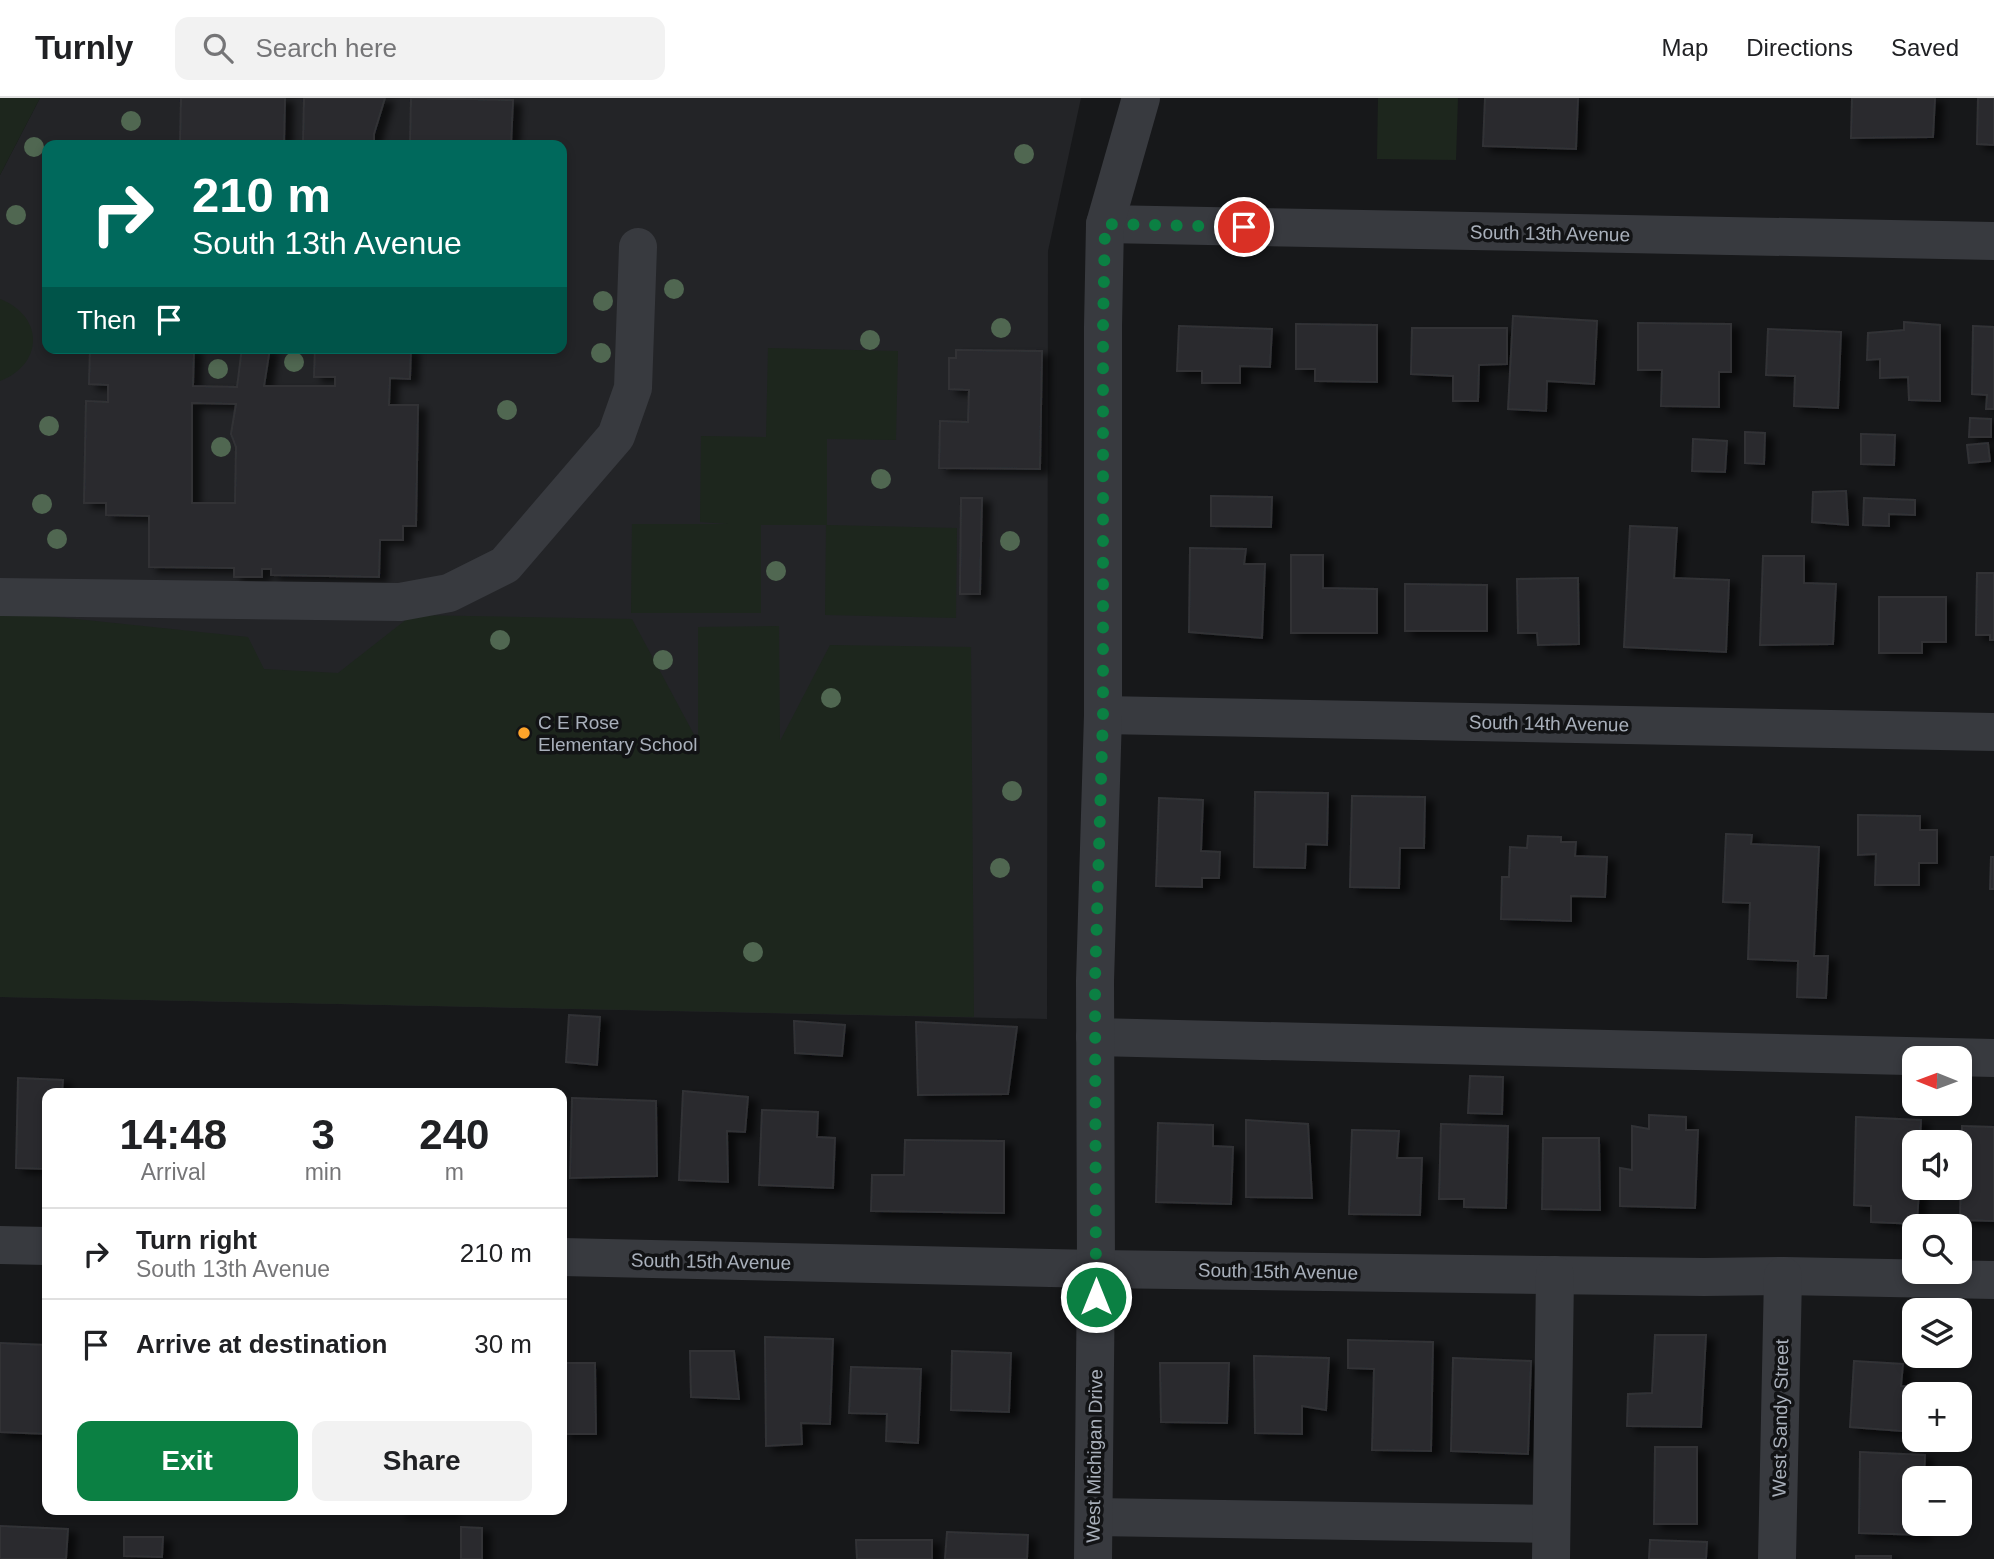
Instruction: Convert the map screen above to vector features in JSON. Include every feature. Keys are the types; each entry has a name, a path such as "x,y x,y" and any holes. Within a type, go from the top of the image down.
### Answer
{"street":[{"name":"West Michigan Drive","path":"1093,1559 1095,981 1103,715 1105,224 1141,98"},
{"name":"South 13th Avenue","path":"1105,224 1994,241"},
{"path":"0,597 400,602 449,593 505,565 616,436 633,388 638,247"},
{"name":"South 14th Avenue","path":"1103,715 1994,732"},
{"path":"1095,1037 1994,1058"},
{"path":"0,1245 42,1246"},
{"name":"South 15th Avenue","path":"567,1257 1096,1269 1994,1280"},
{"path":"1094,1517 1551,1541 1555,1275"},
{"name":"West Sandy Street","path":"1777,1559 1783,1276"}],"shaded area":[{"path":"0,98 40,98 0,175"},
{"name":"C E Rose Elementary School","path":"40,98 1081,98 1048,251 1047,1019 0,997 0,175"},
{"path":"1378,98 1458,98 1456,160 1377,159"},
{"path":"0,299 25,317 33,340 25,363 0,381"},
{"path":"768,348 898,351 896,440 827,439 827,525 957,528 956,618 825,615 826,525 761,525 761,613 631,613 632,524 728,524 700,522 701,436 766,437"},
{"path":"0,611 248,637 264,669 338,673 412,615 632,619 698,742 698,627 779,626 780,741 830,645 971,647 974,1017 0,997"}],"building":[{"path":"181,98 285,98 284,140 180,140"},
{"path":"304,98 385,98 374,140 303,140"},
{"path":"411,98 513,100 511,140 410,140"},
{"path":"1485,98 1578,98 1576,149 1483,146"},
{"path":"1852,98 1935,98 1933,137 1851,138"},
{"path":"1978,98 1994,98 1994,145 1977,144"},
{"path":"1513,316 1597,321 1594,384 1547,381 1546,411 1508,409"},
{"path":"1904,322 1940,325 1940,401 1909,400 1908,377 1880,378 1880,359 1867,360 1868,333 1904,330"},
{"path":"1638,323 1731,324 1731,372 1719,372 1719,407 1661,406 1662,370 1638,370"},
{"path":"1296,324 1377,325 1377,382 1315,381 1315,369 1296,369"},
{"path":"1179,326 1272,329 1270,367 1240,366 1240,383 1202,383 1202,371 1177,371"},
{"path":"1973,326 1994,327 1994,409 1986,409 1987,395 1972,394"},
{"path":"1412,328 1507,328 1507,364 1479,365 1478,401 1453,401 1453,376 1411,374"},
{"path":"1768,329 1841,332 1838,408 1794,406 1795,376 1766,375"},
{"path":"956,350 1042,351 1040,469 939,468 940,421 968,422 969,390 949,389 949,358 956,358"},
{"path":"90,354 194,354 193,386 237,387 241,354 269,354 264,386 335,386 335,377 314,377 315,354 411,354 410,379 390,378 389,405 418,405 416,526 403,526 403,540 380,540 379,577 271,575 271,569 262,569 262,577 234,577 234,568 149,567 149,516 106,515 106,503 84,503 86,401 108,402 108,385 89,384","holes":["192,403 236,404 231,434 236,447 235,503 192,503"]},
{"path":"1970,418 1991,419 1991,437 1969,437"},
{"path":"1745,432 1765,433 1764,464 1745,463"},
{"path":"1861,434 1895,435 1894,465 1861,464"},
{"path":"1693,439 1727,441 1725,472 1692,471"},
{"path":"1988,443 1990,461 1969,463 1967,445"},
{"path":"1846,491 1848,525 1812,522 1813,492"},
{"path":"1211,496 1272,497 1271,527 1211,526"},
{"path":"961,498 982,498 980,594 960,594"},
{"path":"1864,498 1915,500 1915,515 1889,514 1889,526 1863,525"},
{"path":"1630,526 1677,528 1674,578 1729,580 1726,652 1624,647"},
{"path":"1190,548 1246,549 1244,564 1265,564 1262,638 1189,632"},
{"path":"1291,555 1323,555 1323,588 1377,589 1377,633 1291,633"},
{"path":"1763,556 1804,556 1804,583 1836,584 1833,644 1760,645"},
{"path":"1977,573 1994,573 1994,640 1990,640 1990,635 1976,635"},
{"path":"1578,578 1579,644 1538,645 1537,633 1518,633 1517,579"},
{"path":"1405,584 1487,585 1487,631 1405,631"},
{"path":"1879,597 1946,597 1946,642 1922,642 1922,653 1879,653"},
{"path":"1255,792 1328,793 1327,845 1306,844 1305,868 1254,867"},
{"path":"1352,796 1425,797 1424,848 1400,848 1399,888 1350,887"},
{"path":"1159,798 1203,800 1201,851 1220,852 1219,878 1202,878 1202,887 1156,886"},
{"path":"1858,815 1920,816 1920,830 1937,830 1937,863 1919,863 1919,885 1875,885 1876,854 1858,855"},
{"path":"1726,834 1752,835 1751,844 1819,847 1814,956 1828,956 1826,998 1797,997 1798,961 1748,959 1750,903 1723,902"},
{"path":"1528,836 1561,837 1561,842 1576,842 1575,856 1607,857 1605,897 1571,896 1571,921 1501,919 1502,877 1509,877 1510,847 1527,848"},
{"path":"1991,857 1994,857 1994,889 1990,889"},
{"path":"569,1015 600,1017 597,1065 566,1062"},
{"path":"794,1021 845,1025 842,1056 795,1053"},
{"path":"916,1022 1017,1027 1008,1094 918,1095"},
{"path":"1470,1076 1503,1077 1502,1114 1468,1113"},
{"path":"18,1078 63,1080 62,1088 42,1088 42,1169 16,1168"},
{"path":"683,1091 748,1097 745,1132 727,1131 728,1182 679,1180"},
{"path":"572,1098 656,1101 657,1176 570,1178"},
{"path":"762,1110 818,1112 817,1137 835,1138 833,1188 759,1185"},
{"path":"1649,1115 1686,1117 1686,1130 1698,1130 1695,1208 1620,1206 1620,1168 1632,1170 1632,1126 1649,1129"},
{"path":"1856,1117 1921,1120 1921,1130 1902,1130 1902,1200 1918,1200 1918,1214 1902,1214 1902,1223 1871,1222 1871,1206 1854,1205"},
{"path":"1246,1120 1308,1124 1312,1198 1246,1197"},
{"path":"1158,1123 1213,1125 1213,1146 1233,1147 1231,1204 1156,1202"},
{"path":"1441,1124 1508,1126 1506,1208 1464,1207 1464,1199 1439,1199"},
{"path":"1962,1126 1994,1127 1994,1221 1972,1220 1972,1214 1960,1214 1960,1200 1972,1200 1972,1130 1962,1130"},
{"path":"1352,1130 1399,1131 1397,1158 1422,1158 1420,1215 1349,1214"},
{"path":"1543,1138 1599,1138 1600,1210 1542,1209"},
{"path":"905,1140 1004,1141 1004,1213 871,1211 872,1175 904,1175"},
{"path":"1655,1335 1706,1335 1701,1427 1627,1426 1628,1394 1652,1393"},
{"path":"765,1337 833,1339 830,1424 801,1423 802,1444 766,1446"},
{"path":"1348,1340 1433,1342 1431,1451 1372,1450 1374,1369 1348,1368"},
{"path":"0,1343 42,1345 42,1434 0,1432"},
{"path":"690,1351 734,1351 739,1399 691,1397"},
{"path":"952,1351 1011,1353 1009,1412 951,1410"},
{"path":"1254,1356 1329,1358 1326,1410 1302,1406 1302,1434 1255,1433"},
{"path":"1453,1358 1531,1361 1528,1454 1451,1451"},
{"path":"1854,1361 1902,1364 1902,1431 1850,1427"},
{"path":"567,1363 595,1363 596,1434 567,1434"},
{"path":"1160,1363 1229,1363 1227,1423 1161,1422"},
{"path":"851,1367 921,1369 918,1443 886,1441 887,1414 849,1413"},
{"path":"1655,1447 1697,1447 1697,1524 1654,1524"},
{"path":"1860,1452 1925,1455 1925,1466 1902,1466 1902,1534 1859,1533"},
{"path":"0,1526 68,1529 66,1559 0,1559"},
{"path":"461,1527 482,1528 482,1559 461,1559"},
{"path":"947,1532 1028,1535 1027,1559 945,1559"},
{"path":"124,1537 163,1537 162,1557 124,1556"},
{"path":"856,1540 932,1540 932,1559 857,1559"},
{"path":"1650,1540 1707,1542 1706,1559 1649,1559"},
{"path":"1856,1556 1891,1556 1891,1559 1856,1559"}],"place":[{"name":"C E Rose Elementary School","path":"524,733"}],"route":[{"path":"1096,1297 1095,981 1103,715 1105,224 1244,227"}]}
